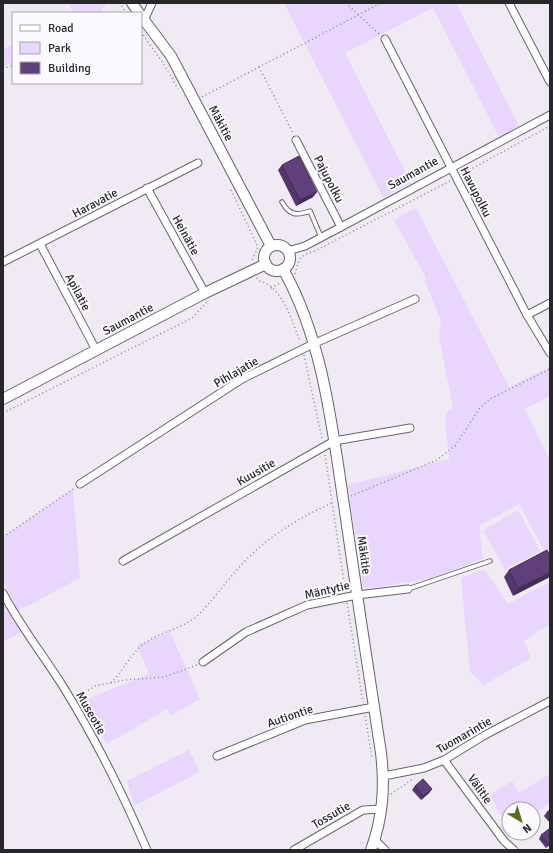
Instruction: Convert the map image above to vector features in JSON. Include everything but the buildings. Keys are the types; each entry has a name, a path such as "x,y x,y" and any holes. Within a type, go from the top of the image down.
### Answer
{"street":[{"name":"Mäkitie","path":"132,3 138,12"},
{"path":"142,15 152,3"},
{"path":"509,3 550,82"},
{"name":"Mäkitie","path":"142,17 171,56 271,246"},
{"name":"Havupolku","path":"385,39 527,315 550,353"},
{"name":"Saumantie","path":"288,251 305,246 321,238 550,115"},
{"name":"Pajupolku","path":"296,140 342,227"},
{"name":"Haravatie","path":"3,262 198,163"},
{"name":"Heinätie","path":"147,188 208,296"},
{"name":"Apilatie","path":"40,244 96,350"},
{"path":"280,245 288,251 290,262 283,270 273,270 266,264 265,254 271,246 280,245"},
{"name":"Saumantie","path":"3,399 96,350 255,274 266,264"},
{"name":"Mäkitie","path":"283,270 289,280 314,344 334,440 343,499 357,595 369,708 384,776 382,809 375,840 371,850"},
{"name":"Pihlajatie","path":"80,484 242,379 303,349 415,298"},
{"path":"527,315 550,303"},
{"name":"Kuusitie","path":"123,561 334,440 410,428"},
{"name":"Mäntytie","path":"203,662 246,632 307,605 357,595 408,589"},
{"name":"Museotie","path":"3,593 12,610 71,701 104,758 147,850"},
{"name":"Tuomarintie","path":"384,776 424,768 444,760 485,735 550,701"},
{"name":"Autiontie","path":"217,756 305,720 369,708"},
{"name":"Välitie","path":"444,760 504,840 514,850"},
{"name":"Tossutie","path":"294,850 363,810 382,809"},
{"path":"375,840 385,850"}],"lane":[{"path":"282,202 285,208 293,214 298,215 310,211 321,238"},
{"name":"Mäntytie","path":"408,589 490,561"}],"path":[{"path":"119,3 127,12"},
{"path":"346,3 385,39"},
{"path":"195,100 381,3"},
{"path":"142,33 163,63 179,91"},
{"path":"259,67 296,140"},
{"path":"271,288 289,280 294,276 297,263 301,256 315,251 457,178 550,126"},
{"path":"230,189 258,247 250,262 255,274 259,281 264,282 280,296 290,316 303,349 324,446 346,597 369,708 372,760"},
{"path":"252,280 255,274"},
{"path":"3,413 192,318 208,296"},
{"path":"111,682 121,674 140,647 197,616 229,582 244,563 271,538 300,519 332,503 437,460 455,446 479,409 490,399 550,369"},
{"path":"3,537 80,484"},
{"path":"71,701 96,686 125,680 164,678 203,662"},
{"path":"384,794 391,794 424,768"}],"green space":[{"path":"69,3 107,3 100,12 74,12"},
{"path":"284,3 456,3 519,126 499,137 433,8 345,53 411,183 383,197"},
{"path":"12,45 12,62 3,67 3,49"},
{"path":"416,208 509,387 550,367 550,396 525,409 550,461 550,561 519,504 479,526 483,559 428,579 372,588 363,587 348,485 449,459 445,420 448,410 453,408 439,336 441,321 426,284 425,276 394,220"},
{"path":"73,489 80,578 18,611 3,580 3,537"},
{"path":"518,510 540,551 505,570 483,530"},
{"path":"484,569 508,604 550,582 550,624 524,641 531,658 484,685 470,672 461,578"},
{"path":"3,603 22,632 3,642"},
{"path":"170,632 200,699 171,716 167,709 107,744 80,702 149,674 137,645"},
{"path":"189,750 200,772 134,806 127,781"},
{"path":"550,774 550,802 541,809 541,801 501,801 501,815 490,795 512,781 519,793"}]}
